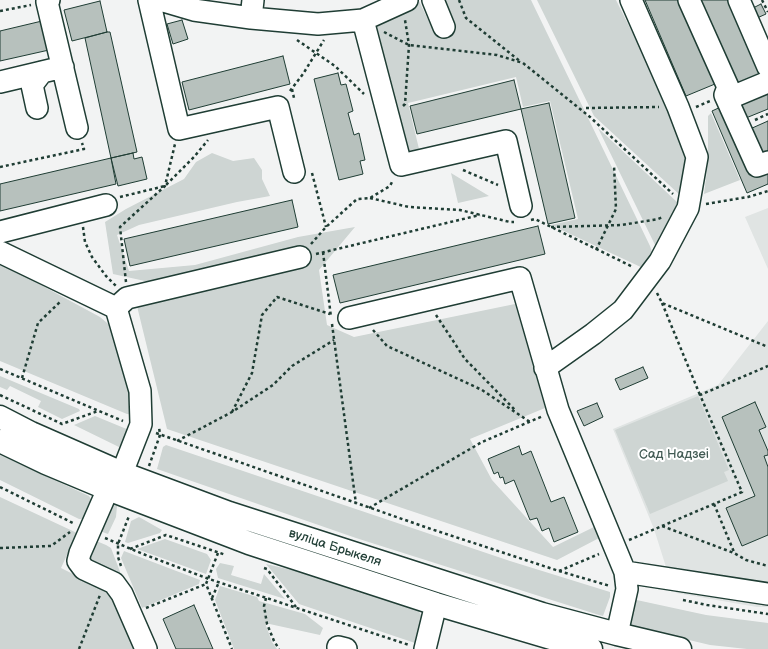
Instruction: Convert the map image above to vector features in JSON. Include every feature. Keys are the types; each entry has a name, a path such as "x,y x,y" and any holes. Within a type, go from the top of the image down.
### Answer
{"main road":[{"name":"вуліца Брыкеля","path":"0,417 31,433 122,473 236,516 534,611 617,634 680,649"},
{"name":"вуліца Брыкеля","path":"0,441 46,463 108,489 249,543 436,604 591,649"}],"lane":[{"path":"149,0 179,129 278,107 294,172"},
{"path":"160,0 194,10 252,9 318,24 363,20 401,1"},
{"path":"433,0 444,27"},
{"path":"545,368 593,334 623,310 660,261 688,208 697,157 678,107 631,0"},
{"path":"689,0 728,87 725,95 757,166 768,162"},
{"path":"739,0 768,67"},
{"path":"48,1 77,128"},
{"path":"363,20 401,165 506,141 526,215"},
{"path":"0,82 63,67"},
{"path":"37,108 32,85 42,72"},
{"path":"725,95 732,97 768,82"},
{"path":"0,232 106,205"},
{"path":"0,252 75,288 121,303 300,257"},
{"path":"339,316 429,299 520,278 558,410 626,580 617,634"},
{"path":"121,303 140,391 140,427 122,473"},
{"path":"108,489 84,529 78,561 84,569 114,583 122,594 146,649"},
{"path":"626,580 768,594"},
{"path":"420,648 436,604"}],"path":[{"path":"459,0 466,18 590,117 688,208"},
{"path":"762,0 768,12"},
{"path":"0,11 48,1"},
{"path":"401,1 409,45 405,104 402,109"},
{"path":"363,20 409,45 497,55 523,63"},
{"path":"278,107 303,74 335,22"},
{"path":"292,37 335,66 367,97"},
{"path":"586,108 678,107"},
{"path":"121,303 120,227 165,186 194,156 226,118"},
{"path":"0,167 84,149 77,128"},
{"path":"165,186 179,129"},
{"path":"370,198 390,186 401,165"},
{"path":"596,250 616,209 614,165"},
{"path":"459,168 501,186"},
{"path":"550,227 622,225 658,219 688,208 768,191"},
{"path":"300,257 326,227 357,199 370,198 409,207 460,210 510,222 526,215 538,221"},
{"path":"81,211 85,242 92,257 106,276 121,303"},
{"path":"300,257 482,215"},
{"path":"526,215 649,275 662,302 742,492 654,529"},
{"path":"322,252 339,316 334,340 356,504"},
{"path":"22,378 38,323 75,288"},
{"path":"232,412 252,373 262,316 276,297 339,316"},
{"path":"429,299 434,312 465,359 520,415"},
{"path":"662,302 768,347"},
{"path":"176,441 232,412 273,385 292,366 334,340"},
{"path":"388,346 482,390 530,422"},
{"path":"700,395 768,366"},
{"path":"0,369 160,435 356,504 559,571 610,586 626,580"},
{"path":"0,395 62,424 99,411"},
{"path":"368,508 482,442 558,410"},
{"path":"149,467 160,435"},
{"path":"0,487 84,529 129,549 209,579 420,648"},
{"path":"714,504 734,553"},
{"path":"118,544 131,512"},
{"path":"662,526 734,553 746,560 768,566"},
{"path":"0,548 51,546 84,529"},
{"path":"129,549 166,535 230,556"},
{"path":"140,611 206,584 218,553"},
{"path":"559,571 598,554"},
{"path":"260,567 267,569 297,608"},
{"path":"79,649 106,579"},
{"path":"212,598 219,582"},
{"path":"206,584 232,649"},
{"path":"266,598 264,606 267,624 279,649"},
{"path":"678,599 768,614"}],"shaded area":[{"path":"768,208 768,269 745,217"},
{"path":"768,321 768,607 757,607 676,593 654,529 613,429 718,385"}],"green space":[{"path":"442,0 531,0 650,246 653,255 645,269 551,225 578,219 550,101 523,107 516,77 408,103 419,149 406,153 380,46 380,39 374,29 376,23 393,8 419,1 434,32 454,27"},
{"path":"537,0 616,0 648,64 687,150 681,196 594,116"},
{"path":"711,113 740,180 704,194 708,162 708,116"},
{"path":"598,128 677,202 669,227 657,249"},
{"path":"212,153 233,161 254,158 262,170 262,179 270,196 237,202 139,225 117,235 129,271 195,265 298,237 355,227 319,270 327,325 354,337 515,304 545,408 470,439 492,480 553,547 594,527 601,537 557,560 167,429 136,302 154,283 113,274 105,222 126,209 184,179 196,162"},
{"path":"451,173 489,196 458,203"},
{"path":"0,263 100,317 113,328 121,351 134,415 127,414 0,361"},
{"path":"0,376 79,409 80,411 62,419 38,407 41,401 10,386 7,390 0,387"},
{"name":"Сад Надзеі","path":"698,396 729,470 724,472 728,481 650,514 615,430"},
{"path":"95,416 129,430 122,445 119,447 74,425"},
{"path":"166,445 510,561 610,592 610,597 603,616 356,538 157,469 163,447"},
{"path":"0,455 89,496 92,501 84,519 79,519 0,480"},
{"path":"0,497 77,533 61,568 105,590 117,602 134,649 0,649"},
{"path":"114,505 117,506 116,517 108,534 94,529 105,509"},
{"path":"139,517 162,530 160,533 128,543 125,542 131,521"},
{"path":"89,538 111,548 122,577 88,564"},
{"path":"165,539 207,554 211,560 206,574 137,549"},
{"path":"124,551 200,580 199,584 142,608 121,558"},
{"path":"220,563 234,566 231,575 261,584 264,574 285,599 218,578 216,569"},
{"path":"266,564 326,578 417,608 421,615 422,621 415,643 299,604"},
{"path":"220,586 257,597 259,601 305,614 323,628 320,635 265,623 272,642 277,649 234,649 215,600"},
{"path":"632,599 706,615 768,623 768,649 747,649 710,645 630,626 627,621"}],"building":[{"path":"645,0 679,0 715,84 686,96"},
{"path":"699,0 731,0 766,77 739,89"},
{"path":"100,1 107,32 72,41 64,10"},
{"path":"761,4 766,14 757,18 753,8"},
{"path":"182,20 188,39 173,44 167,24"},
{"path":"42,21 49,50 0,61 0,31"},
{"path":"110,32 137,152 111,158 85,38"},
{"path":"283,56 290,84 189,110 182,82"},
{"path":"338,73 341,85 346,84 353,111 348,113 354,135 359,133 365,160 360,161 363,174 339,180 314,79"},
{"path":"514,80 521,109 417,134 410,106"},
{"path":"768,88 768,109 741,120 734,103"},
{"path":"549,103 575,218 548,224 521,109"},
{"path":"725,105 768,169 768,184 747,193 712,111"},
{"path":"768,121 768,154 762,156 750,129"},
{"path":"133,153 134,159 142,157 147,179 118,186 111,158"},
{"path":"111,158 116,184 0,211 0,184"},
{"path":"292,200 298,227 130,266 124,239"},
{"path":"538,226 545,254 340,303 333,275"},
{"path":"643,367 648,378 620,390 615,379"},
{"path":"755,402 766,427 759,430 768,451 768,455 764,456 768,467 768,535 742,546 726,508 755,496 722,417"},
{"path":"597,403 603,417 584,426 577,411"},
{"path":"519,446 522,455 531,451 551,502 564,497 578,532 554,542 549,528 542,531 537,518 530,520 514,480 505,484 503,477 500,478 498,472 494,474 488,459"},
{"path":"194,605 213,649 176,649 163,619"}]}
